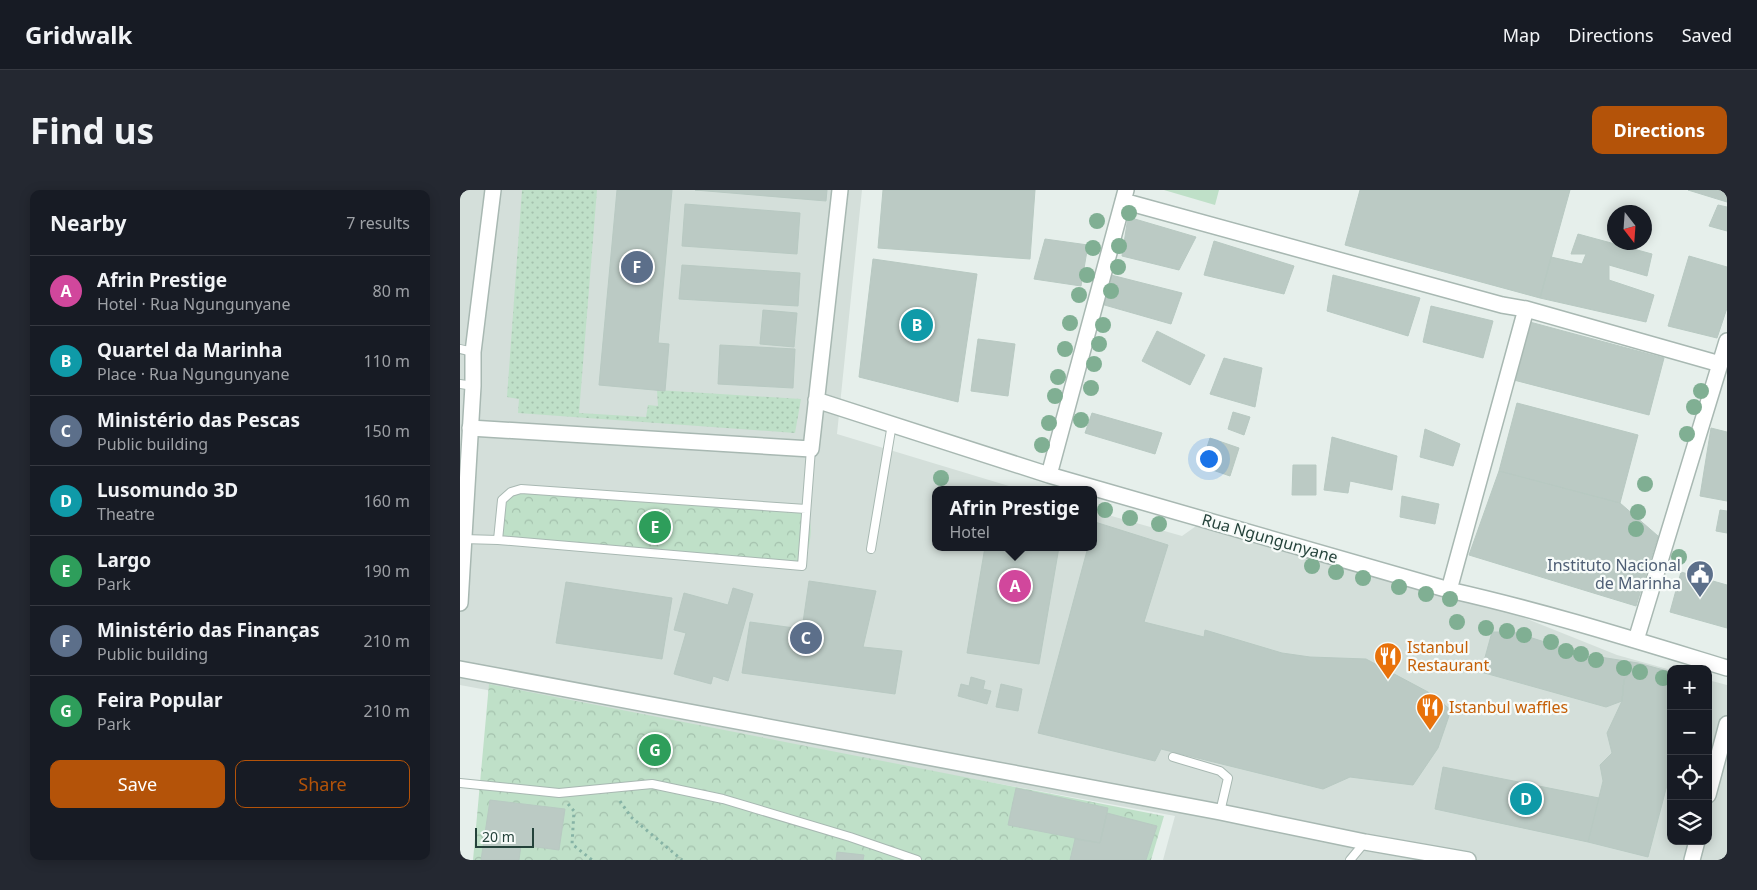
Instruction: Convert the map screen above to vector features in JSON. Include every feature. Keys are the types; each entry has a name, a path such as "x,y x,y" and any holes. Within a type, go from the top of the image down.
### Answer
{"street":[{"path":"460,603 470,428 467,351 493,190"},
{"path":"470,428 811,449 840,190"},
{"path":"1049,475 1124,196 1492,302 1526,309 1720,364"},
{"path":"1449,590 1526,309"},
{"path":"1636,640 1727,341"},
{"name":"Rua Ngungunyane","path":"816,400 1087,486"},
{"name":"Rua Ngungunyane","path":"1097,489 1449,590 1491,599 1636,640 1727,668"},
{"path":"460,669 1220,812 1452,859 1468,860"},
{"path":"1712,778 1727,724"},
{"path":"1692,860 1696,845"}],"lane":[{"path":"871,549 892,424"},
{"path":"463,539 498,540 802,566 811,449"},
{"path":"498,540 502,500 511,492 521,489 806,510"},
{"path":"1173,757 1220,771 1228,778 1220,812"},
{"path":"460,783 559,793 652,784 722,799 850,837 918,860"},
{"path":"1350,860 1366,842"}],"path":[{"path":"610,787 631,817 682,860"},
{"path":"559,793 574,811 572,844 592,860"}],"shaded area":[{"path":"460,190 862,190 837,434 1009,486 932,486 932,551 1097,551 1097,512 1182,536 1199,524 1462,593 1617,655 1667,669 1667,845 1712,845 1712,681 1727,685 1727,860 1163,860 1175,816 460,685"}],"green space":[{"path":"522,190 597,190 579,413 646,417 648,405 658,406 657,390 801,399 795,433 518,413 519,399 507,397"},
{"path":"1164,190 1219,190 1215,205"},
{"path":"511,492 806,509 811,530 810,538 802,566 498,540 502,500"},
{"path":"489,684 1164,816 1151,860 473,860"}],"building":[{"path":"617,190 672,190 658,343 669,344 665,391 599,385"},
{"path":"695,190 827,190 826,201"},
{"path":"883,190 1035,190 1030,259 878,248"},
{"path":"1360,190 1570,190 1540,298 1345,245"},
{"path":"1688,190 1727,190 1727,202"},
{"path":"685,204 800,213 797,254 682,246"},
{"path":"1718,205 1727,207 1727,231 1709,226"},
{"path":"1128,217 1196,237 1179,270 1122,256"},
{"path":"1578,234 1607,242 1607,250 1637,250 1652,254 1647,276 1609,265 1609,280 1654,295 1646,322 1540,298 1551,257 1582,264 1586,254 1571,254"},
{"path":"1045,239 1088,245 1081,286 1034,279"},
{"path":"1214,241 1294,266 1284,294 1204,275"},
{"path":"1689,256 1727,267 1727,308 1717,338 1668,326"},
{"path":"873,259 977,274 958,402 859,377"},
{"path":"682,265 800,273 798,306 679,299"},
{"path":"1107,274 1182,293 1171,324 1101,304"},
{"path":"1333,275 1420,298 1408,336 1327,311"},
{"path":"1431,306 1493,321 1483,358 1423,342"},
{"path":"763,310 797,313 794,347 760,344"},
{"path":"1526,321 1664,358 1649,415 1510,379"},
{"path":"1157,331 1205,355 1190,385 1142,361"},
{"path":"978,339 1015,344 1008,396 971,391"},
{"path":"720,345 795,349 793,388 718,384"},
{"path":"1224,358 1262,368 1255,407 1210,394"},
{"path":"1517,403 1638,435 1620,503 1499,471"},
{"path":"1233,412 1250,417 1244,435 1228,429"},
{"path":"1092,413 1162,433 1155,454 1085,433"},
{"path":"1711,428 1727,432 1727,501 1700,496"},
{"path":"1425,429 1460,444 1453,466 1420,457"},
{"path":"1332,437 1397,456 1392,490 1350,481 1348,493 1324,490"},
{"path":"1210,438 1239,448 1230,476 1201,466"},
{"path":"1293,465 1316,465 1316,495 1292,495"},
{"path":"1499,471 1620,503 1658,536 1636,606 1469,555"},
{"path":"1402,496 1439,504 1435,524 1400,517"},
{"path":"1720,510 1727,511 1727,533 1716,531"},
{"path":"1097,523 1168,545 1144,622 1204,637 1205,630 1282,653 1310,657 1366,659 1428,692 1451,710 1438,748 1413,785 1350,777 1323,789 1161,749 1155,761 1038,733 1087,551 1097,551"},
{"path":"984,551 1058,551 1039,664 967,653"},
{"name":"Instituto Nacional de Marinha","path":"1681,572 1727,585 1727,628 1670,612"},
{"path":"809,581 876,591 863,647 902,651 895,694 742,673 750,622 802,629"},
{"path":"566,582 672,598 662,659 556,643"},
{"path":"733,588 753,594 728,681 713,676 711,684 674,674 686,633 674,630 684,593 728,605"},
{"path":"1492,632 1513,632 1567,649 1582,656 1638,663 1624,680 1622,701 1606,707 1481,672"},
{"path":"1638,663 1667,671 1667,785 1648,857 1588,842 1603,781 1600,765 1612,753 1607,733 1622,701 1624,680"},
{"path":"971,677 985,681 983,689 991,691 987,704 958,696 961,684 969,686"},
{"path":"1001,684 1022,689 1018,711 996,707"},
{"path":"1443,767 1599,798 1588,842 1435,809"},
{"path":"1016,788 1108,808 1100,843 1008,825"},
{"path":"490,800 565,809 559,850 521,845 519,860 481,860"},
{"path":"1107,813 1157,826 1146,860 1070,860 1075,839 1100,843"},
{"path":"837,852 864,855 863,860 836,860"}],"place":[{"name":"Ministério das Finanças","path":"637,267"},
{"name":"Quartel da Marinha","path":"917,325"},
{"name":"Largo","path":"655,527"},
{"name":"Afrin Prestige","path":"1015,586"},
{"name":"Instituto Nacional de Marinha","path":"1700,598"},
{"name":"Ministério das Pescas","path":"806,638"},
{"name":"Istanbul Restaurant","path":"1388,680"},
{"name":"Istanbul waffles","path":"1430,731"},
{"name":"Feira Popular","path":"655,750"},
{"name":"Lusomundo 3D","path":"1526,799"}]}
